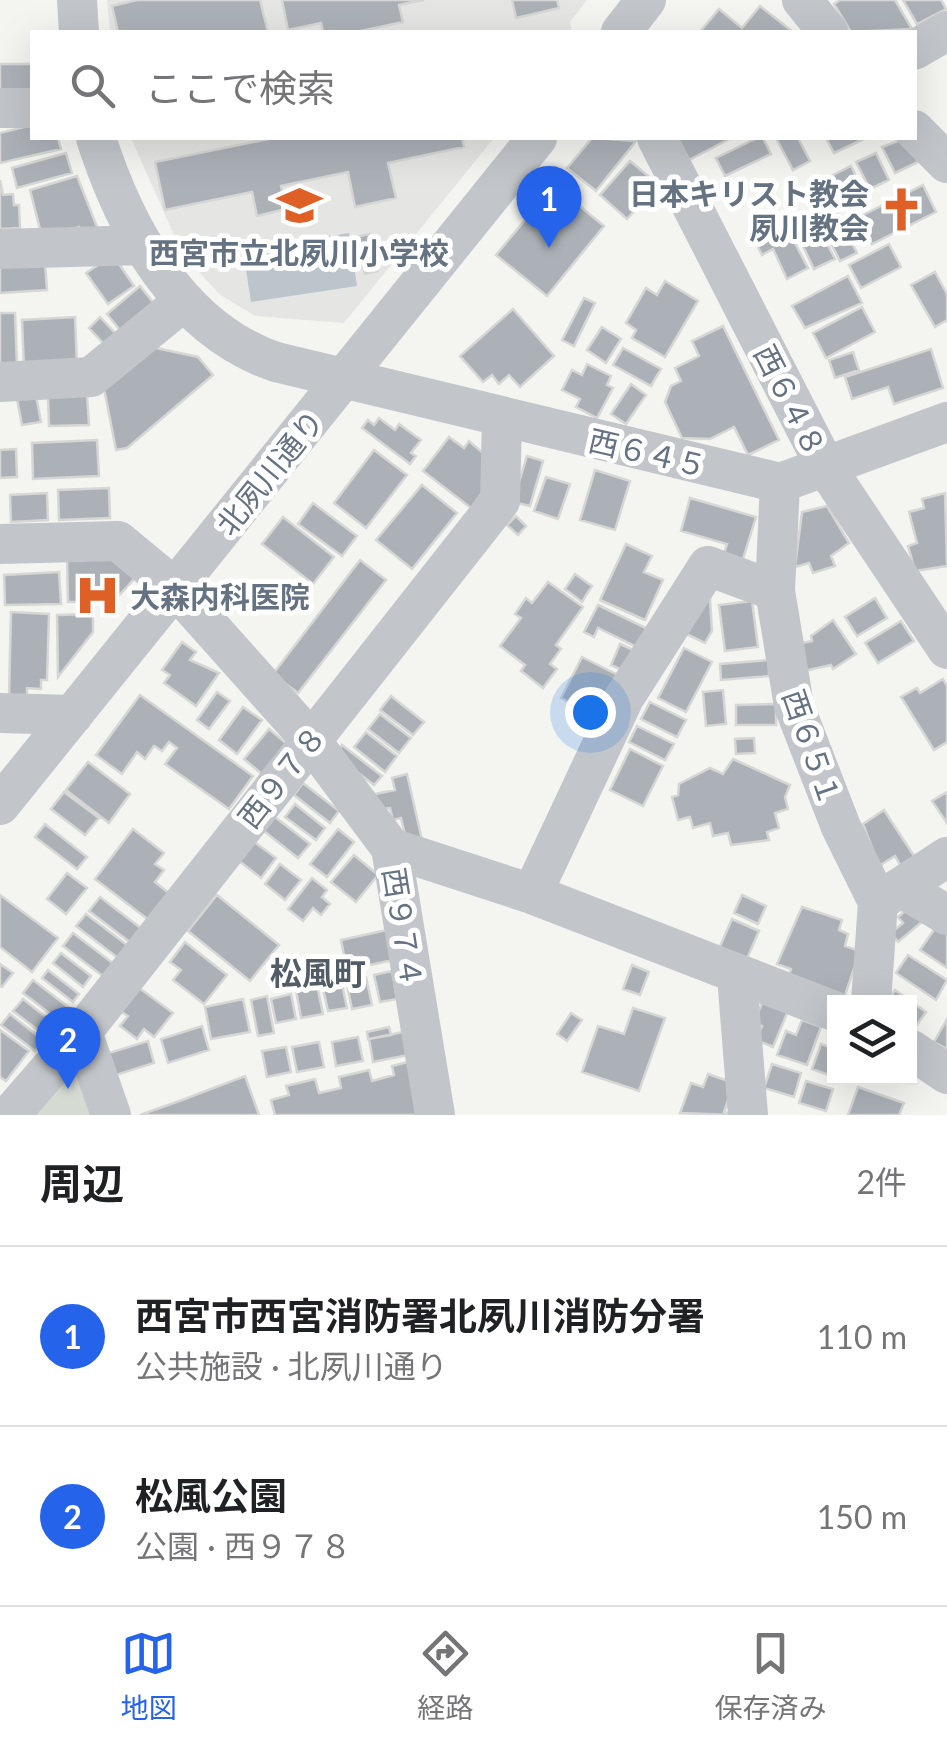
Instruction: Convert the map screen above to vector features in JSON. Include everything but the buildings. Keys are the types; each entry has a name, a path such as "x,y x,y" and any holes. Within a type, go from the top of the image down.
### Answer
{"street":[{"path":"76,0 79,30"},
{"path":"802,0 826,30"},
{"path":"917,48 947,31"},
{"path":"0,108 30,108"},
{"path":"917,133 947,164"},
{"name":"西６４５","path":"97,140 143,245 184,300 230,342 252,354 780,483"},
{"name":"北夙川通り","path":"0,805 535,140"},
{"name":"西６４８","path":"658,140 825,466 947,649"},
{"path":"0,249 143,245"},
{"path":"0,382 91,377 184,300"},
{"name":"西９７８","path":"10,1115 82,1032 500,501 502,418"},
{"path":"780,483 947,422"},
{"name":"西６５１","path":"780,483 775,591 794,706 841,828 890,895"},
{"name":"西９７４","path":"0,544 118,541 176,589 310,738 391,848 435,1115"},
{"path":"532,894 624,698 708,566 775,591"},
{"path":"0,713 73,715"},
{"path":"391,848 532,894 827,1008"},
{"path":"872,995 890,895 947,857"},
{"path":"890,895 947,915"},
{"path":"737,976 748,1115"},
{"path":"82,1032 111,1115"},
{"path":"917,1054 947,1074"}],"shaded area":[{"path":"107,0 587,0 570,22 572,30 110,30"},
{"name":"西宮市立北夙川小学校","path":"132,140 492,140 344,323 255,316 219,294 182,253"},
{"path":"349,233 357,286 251,302 243,250"},
{"path":"75,1062 93,1115 31,1115"}],"place":[{"name":"西宮市立北夙川小学校","path":"299,205"},
{"name":"日本キリスト教会 夙川教会","path":"902,210"},
{"name":"西宮市西宮消防署北夙川消防分署","path":"549,248"},
{"name":"大森内科医院","path":"97,596"},
{"name":"松風公園","path":"68,1089"}],"district":[{"name":"松風町","path":"318,972"}]}
